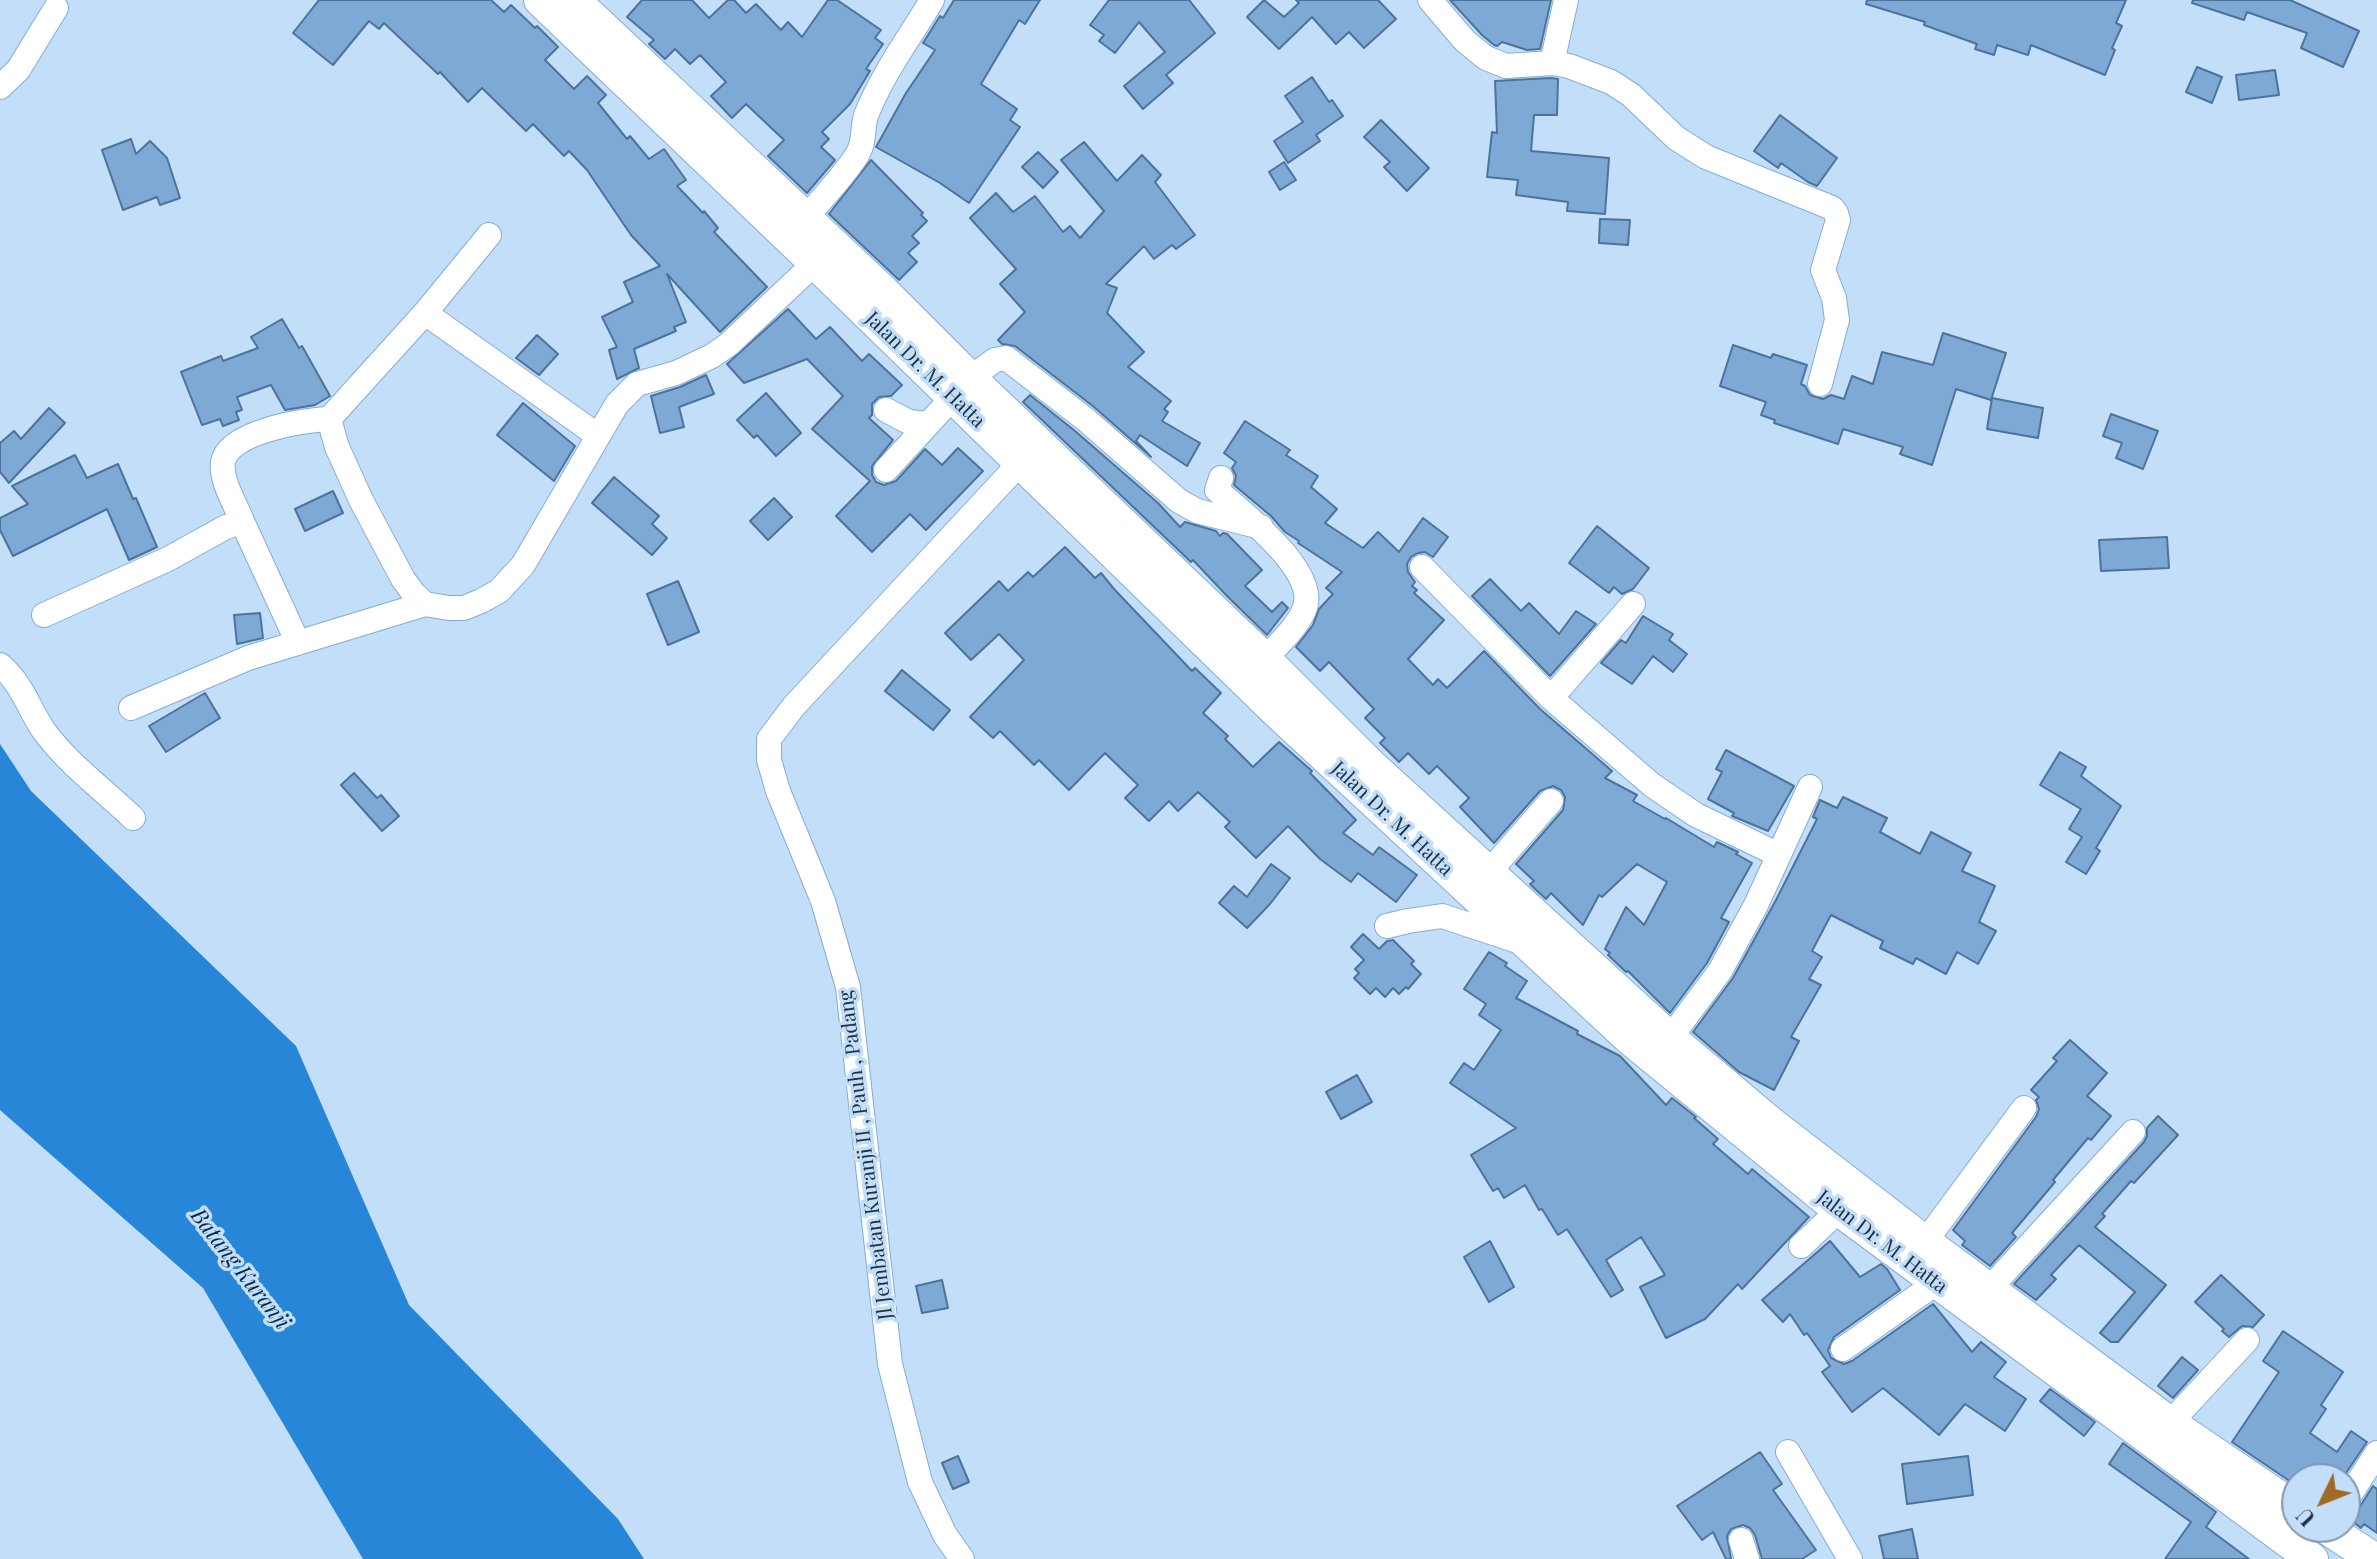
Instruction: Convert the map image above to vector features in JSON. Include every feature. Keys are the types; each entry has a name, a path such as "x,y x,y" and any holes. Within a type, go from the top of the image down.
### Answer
{"main road":[{"name":"Jalan Dr. M. Hatta","path":"540,0 815,263 961,388 1265,659 1372,766 1670,1038 1772,1124 1848,1206 1925,1242 2170,1423 2281,1498"},
{"name":"Jalan Dr. M. Hatta","path":"574,0 806,218 961,388 1020,463 1278,713 1629,1038 1848,1206 1936,1283 2301,1556"},
{"path":"2350,1543 2374,1559"}],"street":[{"path":"806,218 858,154 865,132 864,123 880,86 932,0"},
{"path":"1430,0 1465,41 1486,58 1506,66 1552,63 1569,66 1611,82 1631,95 1676,138 1706,157 1832,208 1838,220 1823,270 1834,298 1837,320 1820,384"},
{"path":"1552,63 1566,0"},
{"path":"0,87 18,70 56,8"},
{"path":"298,643 242,521 225,477 223,460 234,443 291,422 329,419 425,313 489,235"},
{"path":"131,708 248,658 425,604 464,608 499,591 523,565 617,404 637,384 676,373 729,344 815,263"},
{"path":"425,313 597,435"},
{"path":"886,470 961,388 995,360 1006,358 1085,419 1179,501 1197,511 1261,527"},
{"path":"886,410 909,422 927,424"},
{"path":"329,419 337,447 361,500 403,579 425,604"},
{"name":"Jl Jembatan Kuranji II , Pauh , Padang","path":"962,1559 945,1535 920,1482 890,1364 848,987 823,901 778,791 769,760 769,739 794,706 1020,463"},
{"path":"1221,478 1217,490 1282,549 1304,584 1306,608 1265,659"},
{"path":"44,615 168,559 242,521"},
{"path":"1422,567 1551,698 1652,785 1696,815 1779,855"},
{"path":"1551,698 1633,604"},
{"path":"0,665 22,691 42,729 59,749 133,818"},
{"path":"1670,1038 1720,971 1810,787"},
{"path":"1489,872 1551,801"},
{"path":"1387,926 1442,916 1527,944"},
{"path":"1925,1242 2024,1108"},
{"path":"1989,1289 2133,1132"},
{"path":"1801,1246 1848,1206"},
{"path":"1843,1349 1936,1283"},
{"path":"2170,1423 2247,1340"},
{"path":"1788,1452 1850,1559"},
{"path":"2361,1478 2377,1453"}],"water":[{"name":"Batang Kuranji","path":"0,744 31,791 296,1046 409,1305 618,1519 644,1559 363,1559 203,1288 0,1110"}],"building":[{"path":"319,0 491,0 504,12 511,5 558,47 545,60 574,89 587,76 606,95 598,103 627,139 630,136 649,159 664,149 686,180 677,186 704,211 718,228 714,232 767,287 720,332 667,274 686,322 674,327 676,331 634,349 639,368 617,379 609,350 617,347 602,317 633,302 624,282 660,266 631,235 587,170 569,151 564,156 533,124 526,131 482,88 468,102 440,72 438,74 384,23 379,29 369,21 333,65 293,33"},
{"path":"642,0 692,0 709,18 728,0 734,0 746,13 756,4 781,30 788,22 802,37 828,0 837,0 881,30 875,38 883,44 866,69 870,71 850,104 822,132 829,139 821,147 835,160 807,193 768,156 784,140 746,104 732,118 711,96 726,82 700,55 690,64 675,49 665,59 649,44 654,40 627,17"},
{"path":"954,0 1040,0 1025,24 1019,20 981,84 1017,109 1010,120 1020,127 969,203 876,147 906,93 935,50 923,43"},
{"path":"1109,0 1189,0 1215,33 1166,75 1173,83 1143,109 1124,86 1165,52 1139,22 1115,53 1099,41 1104,35 1090,25"},
{"path":"1264,0 1284,17 1299,3 1296,0 1378,0 1396,19 1364,48 1349,32 1336,44 1312,17 1279,49 1247,17"},
{"path":"1450,0 1551,0 1540,49 1527,50 1502,42 1494,45"},
{"path":"1867,0 2126,0 2116,23 2122,26 2105,75 2031,45 2028,55 1997,45 1994,55 1975,49 1977,44 1924,25 1925,22 1866,4"},
{"path":"2193,0 2290,0 2359,31 2343,67 2301,48 2307,33 2247,12 2244,20 2192,3"},
{"path":"2197,67 2222,77 2212,103 2186,92"},
{"path":"2275,70 2279,95 2239,100 2236,75"},
{"path":"1312,77 1343,116 1316,135 1320,141 1288,163 1274,141 1303,122 1285,96"},
{"path":"1558,79 1557,115 1534,115 1531,151 1609,158 1605,214 1567,211 1568,202 1516,195 1518,180 1487,177 1492,132 1497,133 1495,81"},
{"path":"1780,115 1837,158 1817,186 1781,163 1778,168 1754,151"},
{"path":"1381,120 1429,168 1407,191 1384,167 1390,162 1364,137"},
{"path":"131,139 136,154 150,141 167,158 180,198 160,205 157,197 123,210 102,150"},
{"path":"1084,142 1117,181 1142,155 1161,175 1155,182 1195,235 1176,249 1172,245 1154,259 1144,246 1106,284 1117,288 1107,313 1144,352 1128,367 1171,401 1164,409 1168,412 1162,421 1200,443 1187,466 1140,435 1136,441 1151,457 1094,407 1015,346 1002,344 998,340 1025,312 1000,284 1016,269 970,218 996,193 1013,212 1035,196 1063,232 1070,226 1080,238 1104,211 1061,160"},
{"path":"1038,152 1058,172 1043,188 1022,167"},
{"path":"871,160 923,213 921,215 927,221 912,236 919,243 908,253 917,262 899,280 829,214"},
{"path":"1284,162 1296,180 1280,190 1269,172"},
{"path":"1600,219 1630,220 1628,245 1599,243"},
{"path":"788,309 816,339 830,327 862,361 869,354 902,385 891,396 879,397 872,404 869,418 893,440 872,466 876,482 884,485 896,481 925,449 942,465 958,448 983,471 926,530 910,514 872,552 836,516 870,481 812,429 843,396 807,359 744,383 727,364"},
{"path":"282,319 299,348 302,346 330,396 315,405 285,410 271,385 237,397 242,410 236,412 239,420 223,426 220,419 202,425 181,372 221,356 223,361 258,348 251,337"},
{"path":"1943,333 2006,353 1991,400 1956,389 1932,465 1900,454 1903,447 1843,429 1838,444 1774,423 1775,420 1761,415 1766,402 1720,386 1733,345 1771,358 1773,354 1807,365 1801,384 1810,395 1823,399 1831,395 1844,399 1852,376 1873,384 1882,352 1933,365"},
{"path":"537,335 558,354 539,375 516,358"},
{"path":"706,375 714,394 679,407 684,427 660,433 651,396"},
{"path":"766,393 801,433 776,456 757,435 754,438 737,420"},
{"path":"1030,395 1158,503 1180,527 1185,522 1216,531 1220,536 1227,534 1262,570 1245,586 1272,612 1282,602 1288,608 1267,635 1193,560 1191,562 1023,402"},
{"path":"1992,398 2043,408 2038,438 1987,429"},
{"path":"523,403 575,446 554,481 497,435"},
{"path":"49,408 65,423 9,483 0,472 0,443 14,431 21,439"},
{"path":"2111,414 2158,431 2143,469 2116,458 2122,443 2103,436"},
{"path":"1245,421 1290,450 1286,455 1318,476 1311,487 1337,509 1325,523 1363,548 1378,532 1399,552 1423,518 1448,537 1433,557 1425,552 1418,553 1407,564 1415,582 1412,586 1417,590 1414,593 1444,620 1408,659 1433,685 1438,679 1447,688 1484,651 1540,709 1612,771 1605,778 1637,795 1633,801 1714,847 1717,842 1752,863 1721,918 1729,922 1707,963 1670,1013 1605,949 1626,907 1644,925 1667,882 1637,864 1602,897 1599,895 1583,925 1551,893 1546,899 1535,889 1530,884 1534,881 1516,864 1563,810 1565,797 1561,790 1553,786 1540,791 1494,843 1460,807 1469,798 1437,766 1429,774 1408,753 1399,762 1380,743 1385,738 1365,718 1374,709 1329,662 1320,671 1296,647 1313,625 1319,609 1333,594 1326,588 1342,572 1298,543 1234,485 1236,476 1232,468 1236,462 1224,453"},
{"path":"75,455 87,478 118,464 157,547 129,560 107,509 13,556 0,530 0,518 28,504 12,486"},
{"path":"614,477 659,516 652,524 667,538 652,555 592,503"},
{"path":"333,491 343,513 305,531 295,509"},
{"path":"774,498 792,517 768,540 750,521"},
{"path":"1597,526 1649,568 1633,589 1622,594 1614,587 1609,593 1569,563"},
{"path":"2167,537 2169,568 2101,571 2099,540"},
{"path":"1065,547 1095,578 1101,573 1192,671 1195,668 1221,693 1203,713 1228,736 1225,739 1253,767 1279,742 1312,771 1310,773 1356,820 1343,833 1373,855 1379,847 1417,875 1396,902 1358,873 1351,882 1320,859 1288,826 1256,858 1225,827 1230,822 1198,792 1178,811 1169,801 1149,821 1125,798 1138,785 1105,753 1069,790 1039,760 1034,765 1000,731 993,738 970,717 1024,660 999,634 971,660 945,633 999,581 1008,591 1028,572 1033,577"},
{"path":"1490,579 1521,611 1529,603 1559,634 1576,611 1596,624 1550,676 1472,596"},
{"path":"678,581 699,632 668,645 647,594"},
{"path":"260,613 263,638 237,644 234,615"},
{"path":"1643,616 1673,634 1669,640 1687,654 1673,672 1653,656 1632,684 1601,663 1621,640 1626,643"},
{"path":"902,670 950,710 933,730 885,691"},
{"path":"205,693 220,718 166,752 149,726"},
{"path":"1726,750 1794,786 1768,831 1732,816 1734,813 1708,799 1722,772 1716,769"},
{"path":"2060,752 2086,767 2081,776 2121,806 2096,848 2100,851 2086,874 2066,862 2082,837 2069,829 2081,809 2040,785"},
{"path":"354,773 377,798 381,795 399,816 382,831 341,785"},
{"path":"1843,797 1887,818 1880,832 1920,854 1931,832 1971,853 1962,871 1995,886 1979,922 1996,931 1978,964 1957,952 1946,974 1916,958 1913,964 1880,948 1883,941 1831,915 1812,951 1822,957 1809,979 1821,985 1791,1037 1799,1041 1774,1090 1739,1072 1693,1032 1733,978 1776,900 1817,819 1813,817 1820,800 1837,808"},
{"path":"1271,864 1290,878 1247,928 1219,903 1234,886 1247,897"},
{"path":"1363,934 1379,949 1387,941 1393,940 1414,961 1411,964 1421,974 1408,989 1406,987 1399,994 1393,988 1385,997 1376,988 1370,994 1354,978 1359,973 1355,969 1364,960 1351,947"},
{"path":"1489,952 1527,981 1516,998 1620,1056 1666,1105 1672,1098 1718,1139 1713,1144 1748,1174 1752,1169 1809,1217 1742,1289 1738,1284 1705,1319 1666,1338 1640,1287 1665,1275 1641,1237 1606,1260 1623,1290 1611,1297 1567,1229 1558,1235 1525,1185 1504,1198 1498,1188 1493,1191 1471,1155 1516,1128 1450,1083 1464,1063 1474,1070 1501,1030 1479,1015 1486,1004 1464,989"},
{"path":"2070,1040 2107,1073 2087,1096 2111,1116 2053,1180 2055,1182 2012,1233 2016,1237 1990,1266 1962,1245 1965,1241 1953,1230 2036,1117 2039,1109 2036,1100 2039,1097 2031,1090 2057,1061 2053,1058"},
{"path":"1357,1075 1372,1102 1341,1119 1326,1092"},
{"path":"2158,1116 2178,1135 2134,1183 2131,1181 2102,1214 2105,1216 2095,1227 2166,1285 2118,1342 2111,1342 2100,1333 2135,1292 2079,1245 2051,1275 2056,1279 2036,1300 2014,1284 2144,1142 2147,1128"},
{"path":"1490,1241 1514,1287 1489,1302 1464,1257"},
{"path":"1830,1241 1860,1277 1881,1264 1900,1290 1834,1337 1828,1350 1831,1358 1844,1364 1852,1361 1933,1304 1972,1352 1981,1342 2006,1362 1994,1377 2026,1399 2005,1431 1965,1404 1939,1435 1883,1388 1852,1412 1822,1372 1830,1366 1807,1333 1804,1335 1790,1314 1783,1322 1762,1300"},
{"path":"2221,1275 2264,1315 2253,1327 2242,1326 2229,1337 2195,1302"},
{"path":"942,1280 948,1308 922,1313 916,1286"},
{"path":"2283,1331 2343,1372 2321,1405 2326,1409 2310,1433 2337,1452 2351,1431 2367,1442 2353,1463 2281,1463 2281,1475 2232,1442 2279,1372 2263,1361"},
{"path":"2182,1357 2198,1370 2173,1398 2158,1386"},
{"path":"2050,1389 2095,1422 2084,1436 2040,1401"},
{"path":"2123,1443 2216,1512 2206,1527 2249,1559 2165,1559 2191,1522 2109,1464"},
{"path":"1760,1452 1782,1484 1773,1490 1816,1550 1802,1559 1762,1559 1755,1535 1743,1525 1731,1529 1727,1536 1731,1559 1726,1559 1713,1532 1702,1540 1677,1506"},
{"path":"958,1456 969,1482 953,1489 942,1463"},
{"path":"1968,1456 1973,1495 1907,1504 1902,1464"},
{"path":"2373,1486 2377,1489 2377,1533 2364,1524 2361,1528 2361,1505"},
{"path":"1912,1529 1918,1559 1884,1559 1879,1536"}]}
